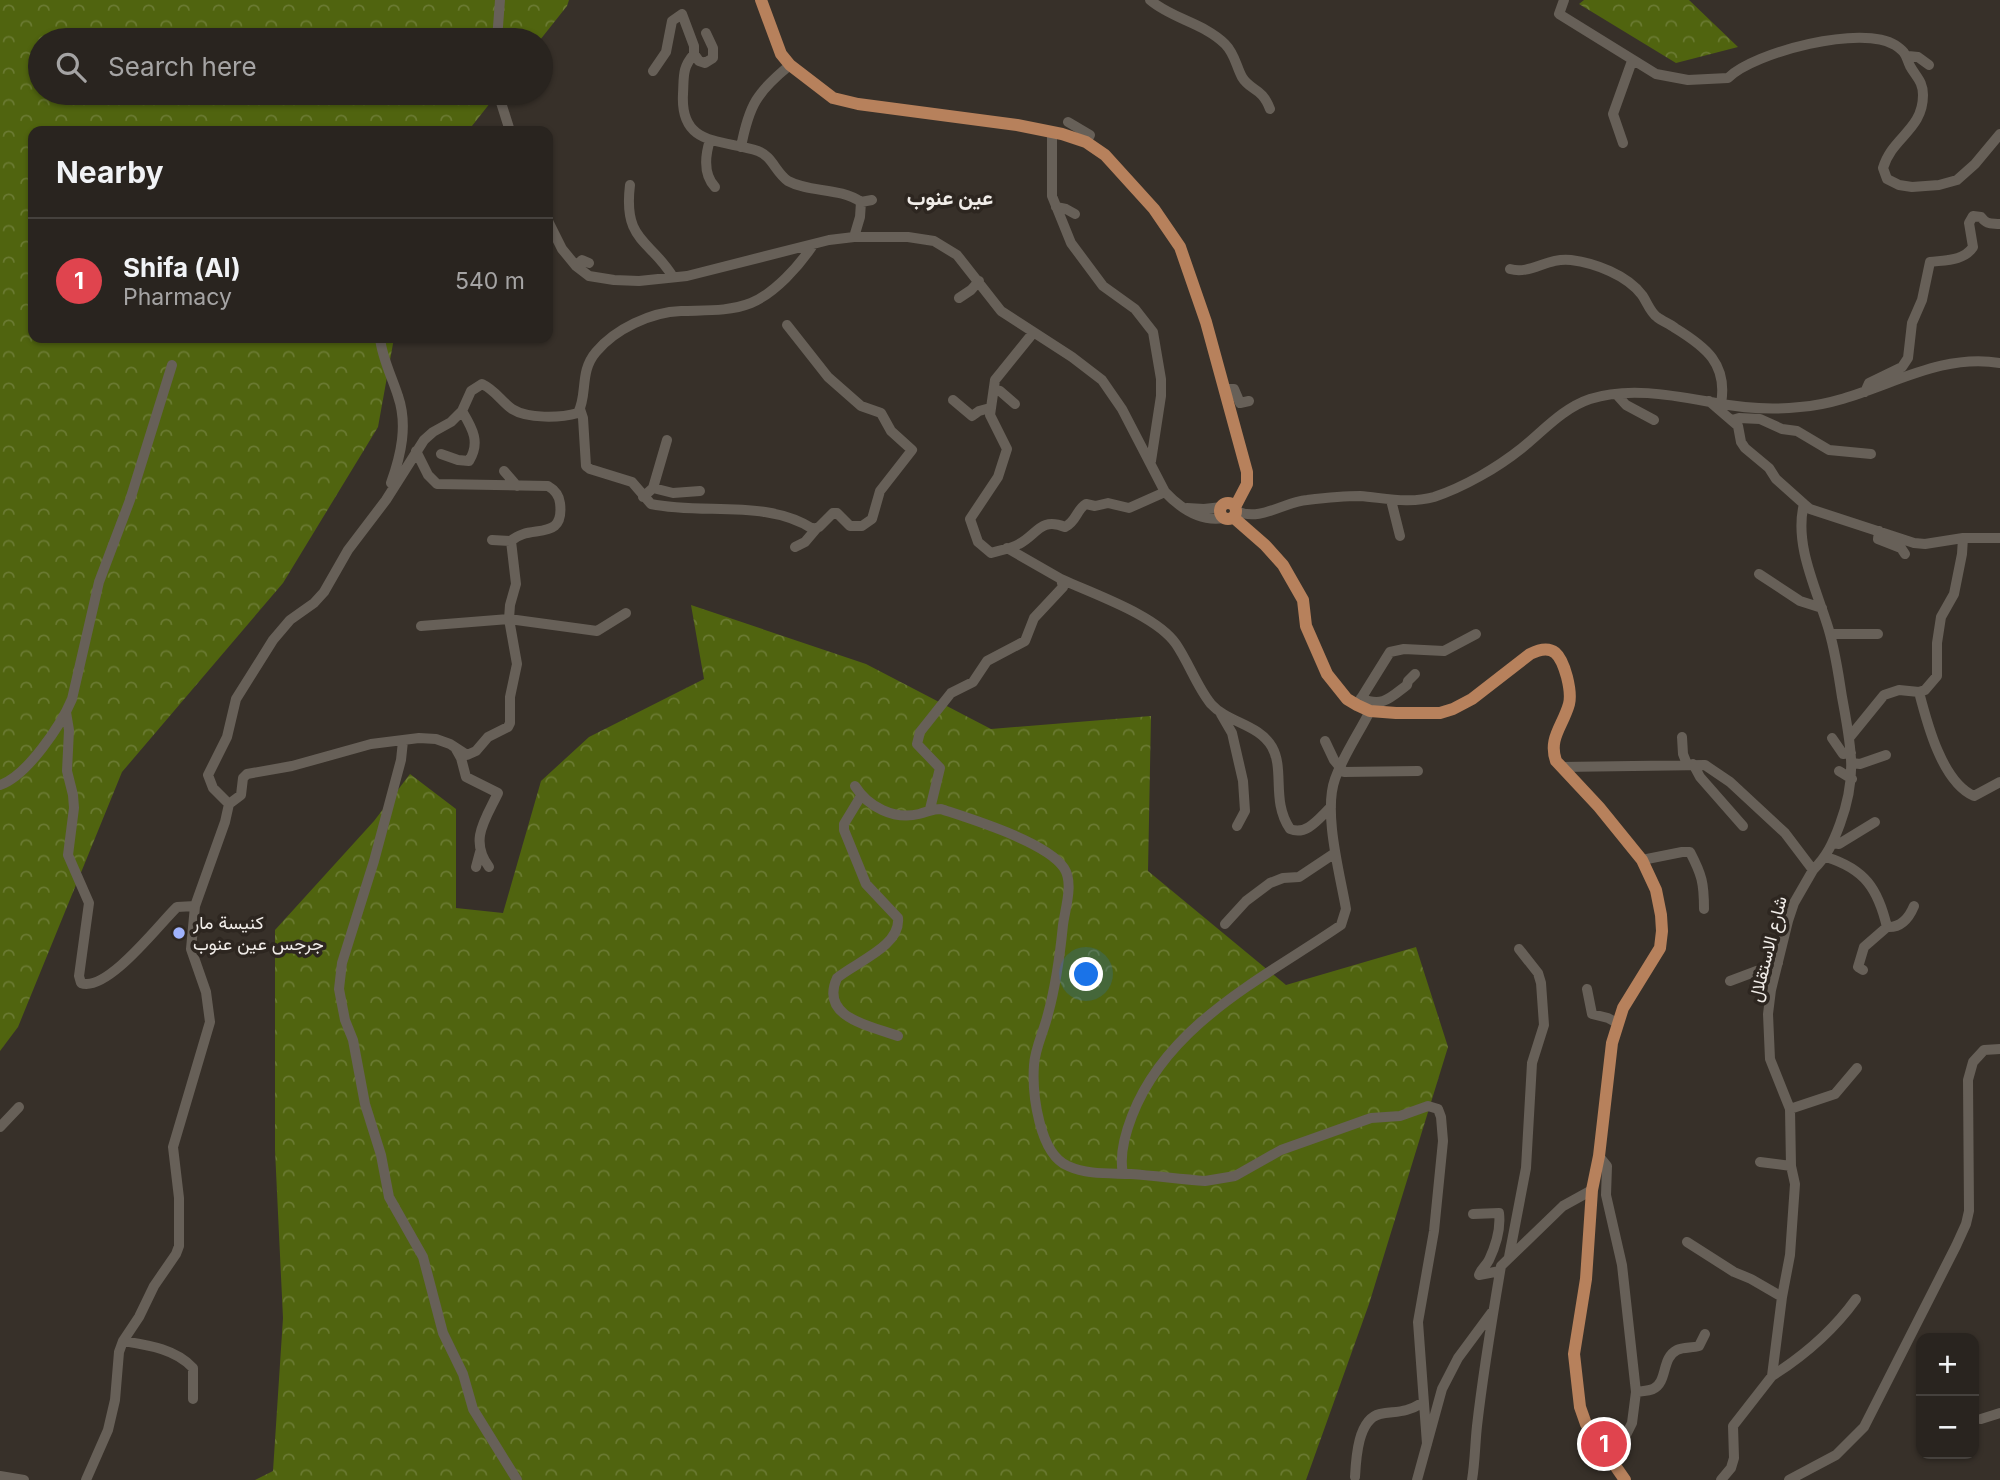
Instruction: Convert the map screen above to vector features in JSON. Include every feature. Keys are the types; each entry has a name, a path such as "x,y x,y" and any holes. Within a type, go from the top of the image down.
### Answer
{"main road":[{"path":"761,0 781,54 790,65 833,98 858,104 1017,125 1086,142 1120,169 1154,209 1180,247 1197,290 1247,472 1247,484 1230,511 1283,565 1303,600 1306,626 1326,674 1347,699 1359,702 1370,711 1440,713 1472,699 1540,649 1559,655 1569,688 1570,703 1555,733 1553,746 1556,761 1599,807 1642,860 1660,902 1660,948 1623,1008 1611,1051 1599,1156 1592,1191 1586,1279 1575,1334 1574,1369 1580,1407 1586,1424 1621,1479"}],"street":[{"path":"498,28 500,0"},
{"path":"1150,0 1158,7 1194,23 1224,43 1238,64 1242,78 1259,90 1270,109"},
{"path":"1564,0 1559,14 1656,74 1688,80 1728,78 1738,68 1804,44 1849,37 1881,39 1929,65"},
{"path":"653,71 666,52 672,22 684,10 694,54 699,61 705,63 713,58 713,48 706,33"},
{"path":"694,54 685,65 682,111 691,129 710,140 764,154 789,181 833,191 861,202 872,200"},
{"path":"1908,56 1911,68 1922,85 1922,110 1913,127 1885,160 1883,168 1887,179 1899,186 1912,187 1939,185 1957,180 1965,175 2000,134"},
{"path":"1623,143 1613,114 1632,61"},
{"path":"741,147 746,118 763,88 790,65"},
{"path":"502,105 508,126"},
{"path":"1068,122 1090,135 1086,142"},
{"path":"1052,132 1052,192 1070,243 1083,263 1111,294 1141,315 1153,332 1161,396 1151,461"},
{"path":"710,140 704,160 711,184 715,187"},
{"path":"630,185 629,211 634,230 673,277"},
{"path":"854,237 861,202"},
{"path":"1056,207 1075,214"},
{"path":"1865,392 1869,383 1902,367 1908,358 1912,323 1922,300 1930,262 1962,257 1969,252 1973,247 1969,223 1973,216 1981,217 1990,224 2000,224"},
{"path":"553,231 562,249 576,266 589,276 614,280 673,277 714,270 854,237 920,238 934,241 957,255 1001,310 1102,380 1151,461 1165,492 1183,508 1230,511 1245,515 1259,514 1301,500 1359,496 1420,500 1460,486 1512,456 1561,415 1581,402 1600,396 1680,395 1721,404 1798,408 1865,392 1949,363 2000,363"},
{"path":"946,247 951,244 959,247"},
{"path":"813,245 771,290 752,303 705,312 668,312 636,323 608,340 587,366 580,409 586,466 632,482 651,503 768,513 817,529"},
{"path":"1510,269 1520,272 1554,259 1569,260 1589,263 1623,279 1641,294 1655,316 1676,328 1717,362 1722,386 1721,404"},
{"path":"576,266 582,260 589,263"},
{"path":"959,298 979,281"},
{"path":"787,325 828,377 861,406 881,413 891,432 912,450 883,486 875,513 868,523 850,526 837,513 833,513 805,542 795,547"},
{"path":"1033,333 995,380 990,415 1007,449 1005,461 990,492 970,519 978,542 991,553 1021,544 1030,534 1047,524 1065,527 1074,522 1082,506 1086,504 1095,506 1108,503 1129,508 1165,492"},
{"path":"381,343 390,377 399,398 403,425 401,451 386,500"},
{"path":"0,785 19,774 66,712 80,669 85,636 99,582 130,500 172,365"},
{"path":"229,804 213,788 208,775 227,737 236,699 280,631 324,592 348,550 386,500 428,435 451,422 462,411 471,391 482,384 509,407 525,414 573,414 580,409"},
{"path":"1224,389 1234,389 1240,402 1249,401"},
{"path":"995,390 1016,404"},
{"path":"1617,395 1626,405 1654,420"},
{"path":"953,400 972,416 990,408"},
{"path":"1709,401 1738,426 1745,448 1769,467 1776,479 1810,509 1914,543 1925,544 1963,538 2000,538"},
{"path":"441,454 465,461 469,461 472,456 475,449 474,434 462,411"},
{"path":"1732,420 1760,419 1782,429 1797,431 1829,450 1871,454"},
{"path":"643,497 653,488 667,440"},
{"path":"416,451 430,479 437,484 548,486 555,490 559,498 561,518 558,524 518,535 511,541 492,540"},
{"path":"504,471 517,486"},
{"path":"653,488 673,493 701,491"},
{"path":"1391,500 1400,537"},
{"name":"شارع الاستقلال","path":"1772,1376 1790,1255 1795,1184 1791,1166 1790,1109 1770,1059 1768,1046 1770,990 1794,903 1833,843 1847,804 1852,779 1849,738 1830,634 1804,551 1800,518 1804,504"},
{"path":"1879,531 1878,540 1901,548 1905,554"},
{"path":"1849,738 1884,695 1899,690 1926,690 1937,676 1937,643 1941,617 1954,594 1963,538"},
{"path":"86,1480 108,1430 115,1400 119,1352 123,1341 154,1286 176,1254 179,1241 179,1198 173,1150 211,1022 205,992 192,955 195,905 229,804 241,795 243,778 247,774 292,766 371,744 419,738 436,739 467,755 472,754 488,737 508,727 510,696 517,664 509,620 516,584 511,541"},
{"path":"1007,548 1061,579 1160,627 1177,645 1211,704 1259,733 1272,747 1277,760 1279,799 1290,829 1305,831 1331,807"},
{"path":"1759,574 1800,601 1822,608"},
{"path":"930,809 940,768 917,744 920,732 951,693 973,681 987,661 1025,641 1034,618 1063,587 1061,579"},
{"path":"421,626 509,620 597,631 626,613"},
{"path":"1415,674 1407,685 1385,701 1359,702 1390,652 1404,649 1444,651 1476,634"},
{"path":"1830,634 1878,634"},
{"path":"1919,692 1937,749 1962,789 1974,796 2000,782"},
{"path":"1219,711 1232,733 1242,774 1245,811 1237,826"},
{"path":"1123,1174 1125,1133 1138,1100 1161,1061 1225,1002 1341,925 1346,909 1335,853 1332,789 1370,711"},
{"path":"66,712 69,730 67,771 74,808 68,855 89,904 79,976 81,983 91,984 118,968 147,942 177,907 195,905"},
{"path":"1682,737 1683,754 1743,826"},
{"path":"1832,738 1843,754 1860,764 1886,755"},
{"path":"403,741 401,760 374,861 342,963 339,989 389,1197 423,1257 443,1333 463,1374 473,1409 517,1480"},
{"path":"1325,741 1344,772 1418,771"},
{"path":"456,749 466,777 498,793 481,829 476,867"},
{"path":"1561,768 1705,765 1730,782 1785,833 1813,870"},
{"path":"1839,771 1852,779"},
{"path":"855,786 861,796 878,809 895,814 920,814 930,809 941,809 1018,836 1063,867 1068,885 1054,989 1034,1062 1036,1107 1046,1140 1067,1166 1096,1173 1205,1181 1221,1179 1252,1168 1281,1150 1371,1118 1400,1116 1428,1106 1438,1109 1443,1127 1443,1151 1434,1231 1418,1322 1427,1444"},
{"path":"861,796 844,824 844,830 866,884 898,918 899,925 891,941 837,978 832,998 843,1015 898,1036"},
{"path":"1833,843 1839,845 1875,822"},
{"path":"480,852 489,867"},
{"path":"1642,860 1690,852 1701,872 1704,909"},
{"path":"1225,924 1246,901 1270,883 1278,878 1300,877 1335,853"},
{"path":"1826,857 1866,878 1882,905 1887,927"},
{"path":"1863,970 1858,967 1864,947 1887,927 1895,928 1900,925 1911,914 1914,906"},
{"path":"1508,1258 1526,1168 1532,1063 1544,1025 1538,973 1519,949"},
{"path":"1730,981 1778,963"},
{"path":"1587,989 1592,1014 1617,1023"},
{"path":"1795,1479 1836,1455 1864,1427 1956,1246 1969,1211 1970,1071 1973,1062 1984,1050 2000,1049"},
{"path":"1790,1109 1835,1094 1857,1068"},
{"path":"0,1127 19,1107"},
{"path":"1599,1156 1607,1166 1606,1195 1622,1265 1636,1392 1632,1423 1612,1463"},
{"path":"1760,1163 1791,1166"},
{"path":"1472,1480 1476,1430 1501,1266 1563,1206 1592,1191"},
{"path":"1473,1214 1499,1213 1497,1241 1479,1275 1500,1271"},
{"path":"1687,1242 1734,1272 1782,1297"},
{"path":"1721,1480 1731,1468 1734,1458 1733,1426 1772,1376 1819,1342 1856,1299"},
{"path":"1417,1480 1442,1388 1492,1312"},
{"path":"1636,1392 1657,1386 1672,1354 1680,1349 1699,1346 1705,1334"},
{"path":"123,1341 183,1356 193,1368 193,1399"},
{"path":"1355,1477 1357,1453 1368,1421 1377,1415 1409,1412 1422,1404"},
{"path":"1981,1419 2000,1413"},
{"path":"0,1476 24,1480"}],"green space":[{"path":"0,0 569,0 550,28 28,28 28,105 489,105 472,126 28,126 28,343 393,343 378,427 283,583 122,772 18,1027 0,1051"},
{"path":"1584,0 1689,0 1738,47 1676,63 1579,4"},
{"path":"691,605 866,664 991,729 1151,716 1148,871 1286,985 1416,947 1448,1047 1369,1304 1306,1480 255,1480 273,1471 283,1318 275,1150 275,930 374,821 410,774 456,809 456,908 503,913 541,781 589,737 704,679"}],"place":[{"name":"كنيسة مار جرجس عين عنوب","path":"179,933"},
{"name":"Shifa (Al)","path":"1604,1444"}],"district":[{"name":"عين عنوب","path":"950,198"}]}
